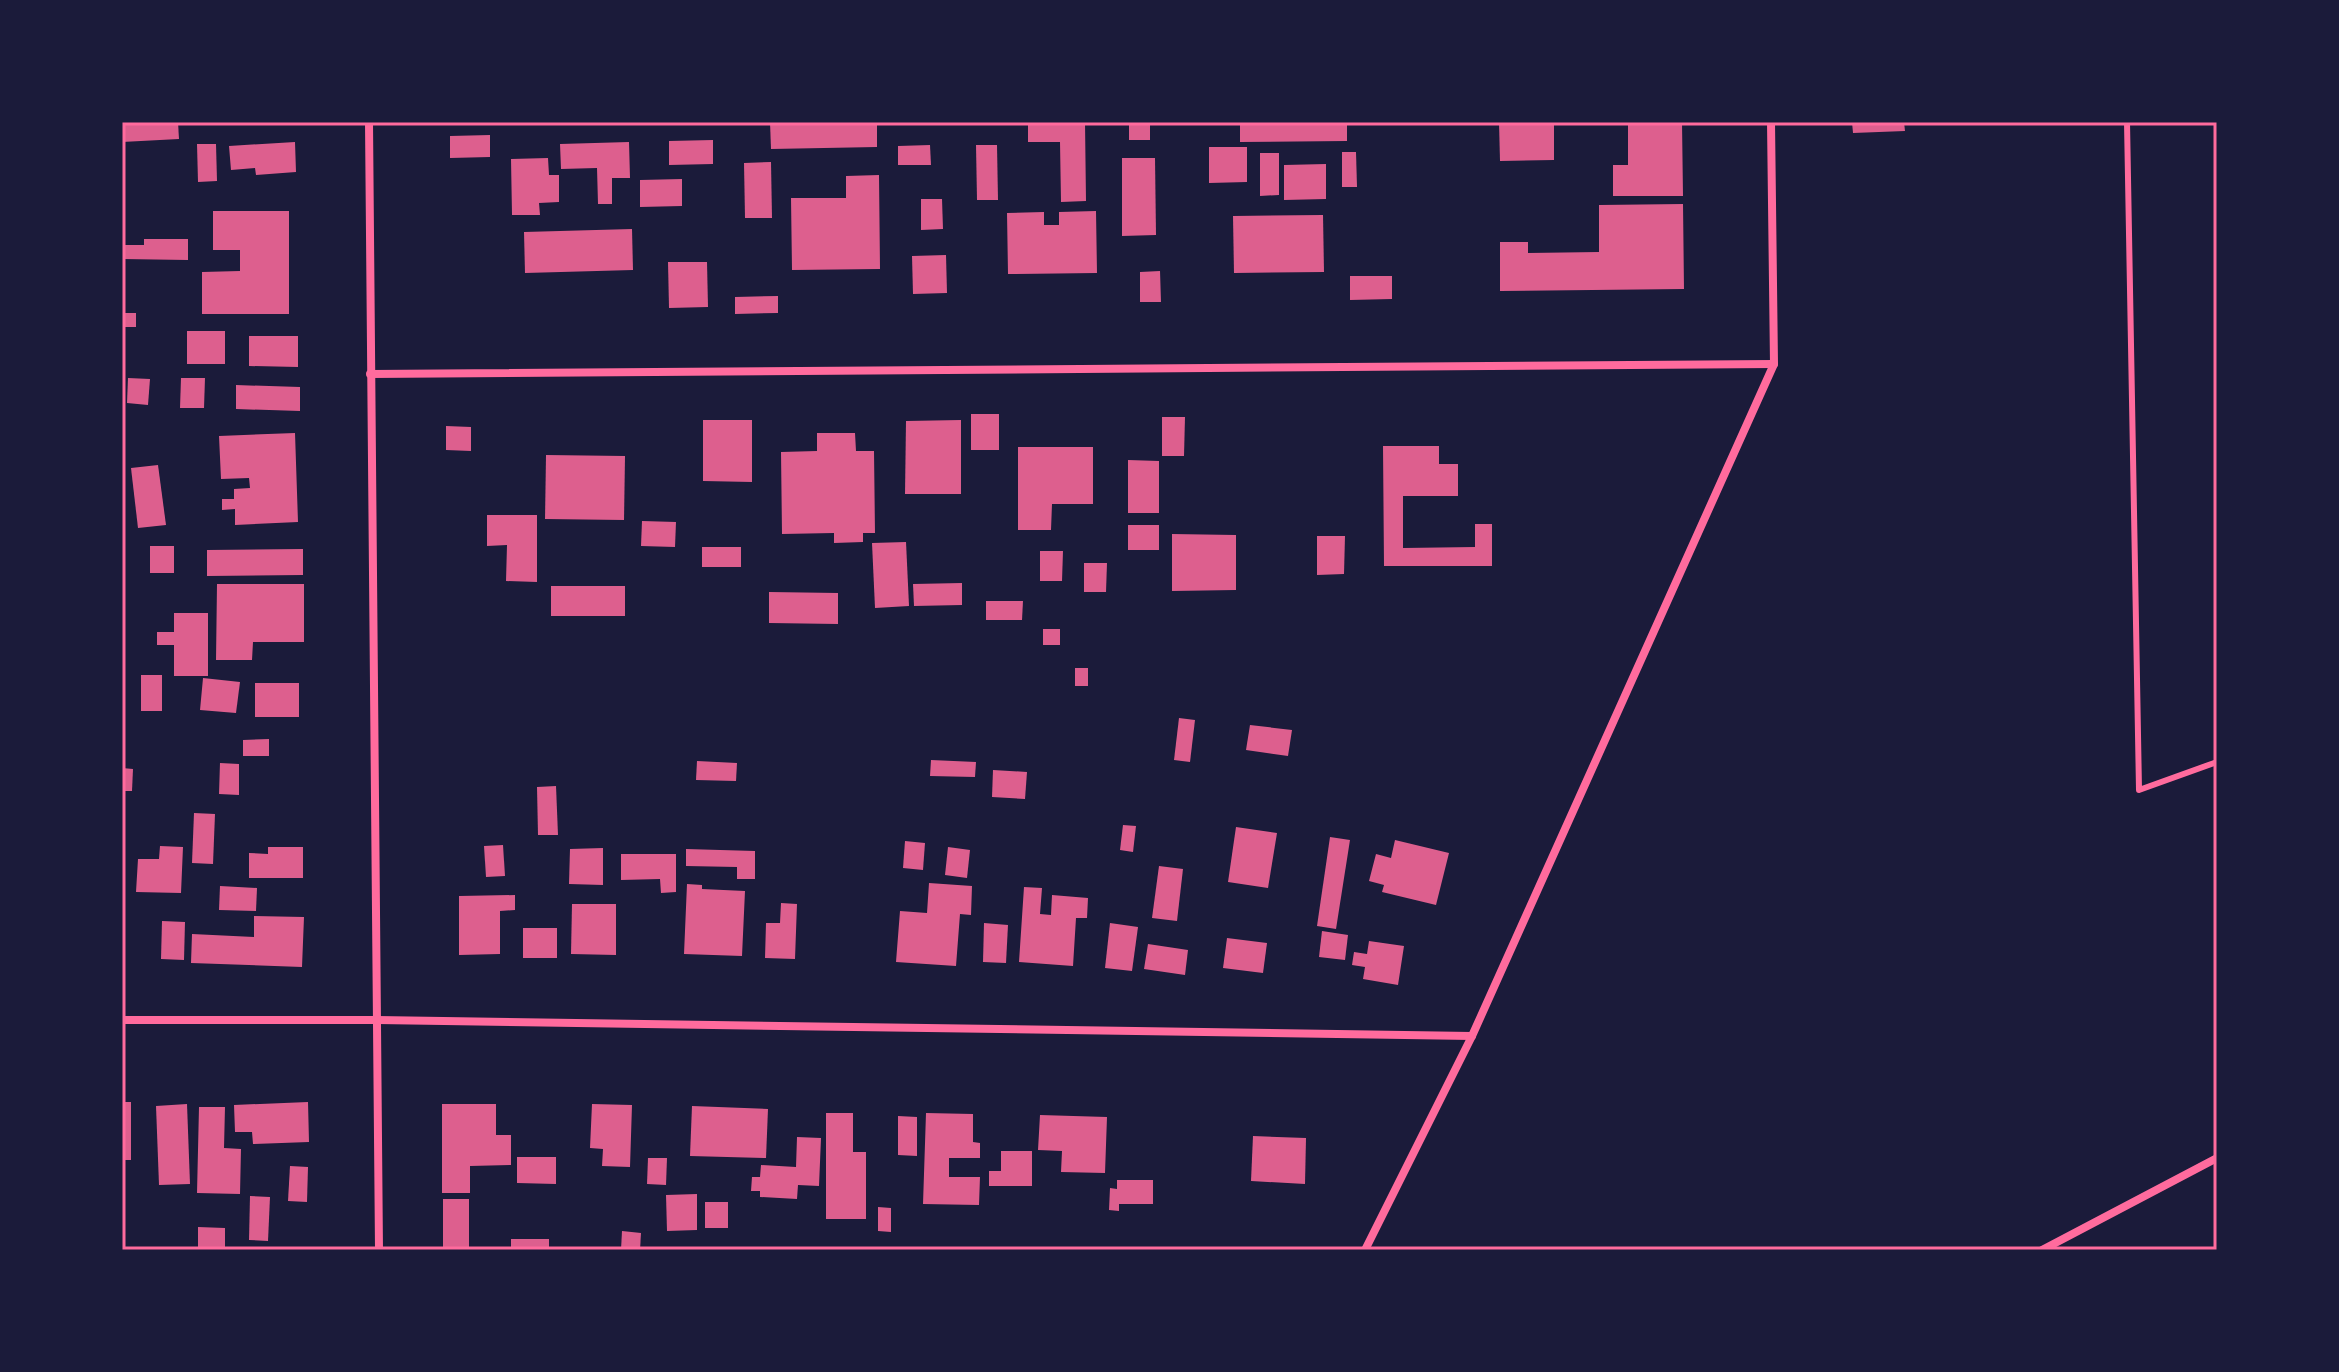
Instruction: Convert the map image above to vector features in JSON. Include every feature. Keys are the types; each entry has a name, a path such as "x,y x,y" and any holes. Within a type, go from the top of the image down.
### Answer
{"street":[{"path":"369,122 379,1250"},
{"path":"1365,1250 1472,1036 1774,364 1771,122"},
{"path":"370,374 1774,364"},
{"path":"122,1020 377,1020 1472,1036"},
{"path":"2042,1250 2217,1158"}],"lane":[{"path":"2127,122 2139,790 2217,762"}],"building":[{"path":"122,122 178,122 179,139 122,142"},
{"path":"770,122 877,122 877,147 771,149"},
{"path":"1028,122 1085,122 1086,201 1061,202 1060,142 1028,142"},
{"path":"1129,122 1150,122 1150,140 1129,140"},
{"path":"1240,122 1347,122 1347,141 1240,142"},
{"path":"1499,122 1554,122 1554,160 1500,161"},
{"path":"1628,122 1682,122 1683,196 1613,196 1613,165 1628,165"},
{"path":"1852,122 1904,122 1905,131 1853,133"},
{"path":"490,135 490,157 450,158 450,136"},
{"path":"713,140 713,164 669,165 669,141"},
{"path":"295,142 296,172 256,175 255,168 231,170 229,146"},
{"path":"629,142 630,178 612,178 612,204 598,204 597,168 561,169 560,144"},
{"path":"197,144 216,144 217,181 198,182"},
{"path":"930,145 931,165 898,165 898,146"},
{"path":"976,145 997,145 998,200 977,200"},
{"path":"1209,147 1247,147 1247,182 1209,183"},
{"path":"1342,152 1356,152 1357,187 1342,187"},
{"path":"1260,153 1279,153 1279,195 1260,196"},
{"path":"548,158 549,175 559,175 559,202 539,203 540,215 512,215 511,159"},
{"path":"1122,158 1155,158 1156,235 1122,236"},
{"path":"771,162 772,218 745,218 744,163"},
{"path":"1326,164 1326,199 1284,200 1284,165"},
{"path":"879,175 880,269 792,270 791,198 846,198 846,176"},
{"path":"682,179 682,206 640,207 640,180"},
{"path":"921,199 942,199 943,229 921,230"},
{"path":"1683,204 1684,289 1500,291 1500,242 1528,242 1528,253 1599,252 1599,205"},
{"path":"213,211 289,211 289,314 202,314 202,272 240,271 240,250 213,250"},
{"path":"1096,211 1097,273 1008,274 1007,213 1044,212 1044,225 1059,225 1059,212"},
{"path":"1323,215 1324,272 1234,273 1233,216"},
{"path":"632,229 633,270 525,273 524,232"},
{"path":"144,239 188,239 188,260 122,259 122,245 144,245"},
{"path":"946,255 947,293 913,294 912,256"},
{"path":"668,262 707,262 708,307 669,308"},
{"path":"1160,271 1161,302 1140,302 1140,272"},
{"path":"1350,276 1392,276 1392,299 1350,300"},
{"path":"778,296 778,313 735,314 735,297"},
{"path":"122,313 136,313 136,327 122,327"},
{"path":"187,331 225,331 225,364 187,364"},
{"path":"249,336 298,336 298,367 249,366"},
{"path":"128,378 150,379 148,405 127,403"},
{"path":"181,378 205,378 204,408 180,408"},
{"path":"236,385 300,387 300,411 236,409"},
{"path":"971,414 999,414 999,450 971,450"},
{"path":"1162,417 1185,417 1184,456 1162,456"},
{"path":"703,420 752,420 752,482 703,481"},
{"path":"961,420 961,494 905,494 906,421"},
{"path":"446,426 471,427 471,451 446,450"},
{"path":"295,433 298,522 235,525 235,509 222,510 222,499 234,499 234,489 250,488 249,478 221,479 219,436"},
{"path":"817,433 855,433 856,451 874,451 875,533 863,533 863,542 834,543 834,533 782,534 781,452 817,451"},
{"path":"1383,446 1439,446 1439,464 1458,464 1458,496 1403,496 1403,548 1475,547 1475,524 1492,524 1492,566 1384,566"},
{"path":"1018,447 1093,447 1093,504 1052,504 1051,530 1018,530"},
{"path":"546,455 625,456 624,520 545,519"},
{"path":"1128,460 1159,461 1159,513 1128,513"},
{"path":"158,465 166,525 138,528 131,468"},
{"path":"487,515 537,515 537,582 506,581 507,545 487,546"},
{"path":"642,521 676,522 675,547 641,546"},
{"path":"1128,525 1159,525 1159,550 1128,550"},
{"path":"1172,534 1236,535 1236,590 1172,591"},
{"path":"1317,536 1345,536 1344,574 1317,575"},
{"path":"906,542 909,606 875,608 872,543"},
{"path":"150,546 174,546 174,573 150,573"},
{"path":"702,547 741,547 741,567 702,567"},
{"path":"303,549 303,575 207,576 207,550"},
{"path":"1040,551 1063,551 1062,581 1040,581"},
{"path":"1084,563 1107,563 1106,592 1084,592"},
{"path":"962,583 962,605 914,606 913,584"},
{"path":"217,584 304,584 304,642 253,642 252,660 216,660"},
{"path":"551,586 625,586 625,616 551,616"},
{"path":"769,592 838,593 838,624 769,623"},
{"path":"986,601 1023,601 1022,620 986,620"},
{"path":"174,613 208,613 208,676 174,676 174,645 157,645 157,632 174,632"},
{"path":"1043,629 1060,629 1060,645 1043,645"},
{"path":"1075,668 1088,668 1088,686 1075,686"},
{"path":"141,675 162,675 162,711 141,711"},
{"path":"203,678 240,682 236,713 200,710"},
{"path":"255,683 299,683 299,717 255,717"},
{"path":"1179,718 1195,720 1190,762 1174,760"},
{"path":"1250,725 1292,730 1288,756 1246,750"},
{"path":"269,739 269,756 243,756 243,740"},
{"path":"931,760 976,762 975,777 930,776"},
{"path":"697,761 737,763 736,781 696,780"},
{"path":"220,763 239,764 239,795 219,794"},
{"path":"122,768 133,769 132,791 122,791"},
{"path":"993,770 1027,772 1025,799 992,797"},
{"path":"556,786 558,835 538,835 537,787"},
{"path":"194,813 215,814 213,864 192,863"},
{"path":"1123,825 1136,826 1133,852 1120,850"},
{"path":"1236,827 1277,833 1268,888 1228,882"},
{"path":"1330,837 1350,840 1336,929 1317,926"},
{"path":"1395,840 1449,853 1436,905 1382,892 1384,885 1369,881 1376,854 1391,858"},
{"path":"905,841 925,843 923,870 903,868"},
{"path":"503,845 505,876 486,877 484,846"},
{"path":"160,846 183,847 181,893 136,892 138,859 159,859"},
{"path":"268,847 303,847 303,878 249,878 249,853 268,854"},
{"path":"948,847 970,850 967,878 945,875"},
{"path":"603,848 603,885 569,884 570,849"},
{"path":"686,849 755,851 755,879 737,879 737,867 686,866"},
{"path":"621,854 676,854 676,892 661,893 660,879 621,880"},
{"path":"1159,866 1183,869 1177,921 1152,918"},
{"path":"929,883 972,886 971,915 960,914 956,966 896,962 900,911 927,913"},
{"path":"687,884 702,885 702,889 745,891 742,956 684,954"},
{"path":"220,886 257,888 256,911 219,910"},
{"path":"1024,887 1042,888 1040,914 1051,915 1052,895 1088,898 1087,918 1076,918 1073,966 1019,962"},
{"path":"515,895 515,910 500,911 500,954 459,955 459,896"},
{"path":"781,903 797,904 795,959 765,958 766,923 780,923"},
{"path":"572,904 616,904 616,955 571,954"},
{"path":"254,916 304,917 302,967 191,963 192,934 254,937"},
{"path":"162,921 185,922 184,960 161,959"},
{"path":"984,923 1008,925 1006,963 983,962"},
{"path":"1110,923 1138,927 1132,971 1105,968"},
{"path":"523,928 557,928 557,958 523,958"},
{"path":"1322,931 1348,935 1345,960 1319,957"},
{"path":"1227,938 1267,943 1263,973 1223,968"},
{"path":"1369,941 1404,946 1398,985 1363,979 1365,967 1352,965 1354,952 1367,954"},
{"path":"1148,944 1188,950 1185,975 1144,969"},
{"path":"122,1102 131,1102 131,1160 122,1160"},
{"path":"308,1102 309,1142 253,1144 252,1132 235,1132 234,1105"},
{"path":"187,1104 190,1184 159,1185 156,1106"},
{"path":"442,1104 496,1104 496,1135 511,1135 511,1165 470,1166 470,1193 442,1193"},
{"path":"592,1104 632,1105 630,1167 602,1166 603,1149 590,1148"},
{"path":"692,1106 768,1109 766,1158 690,1156"},
{"path":"199,1107 225,1107 224,1148 241,1149 240,1194 197,1193"},
{"path":"826,1113 853,1113 853,1152 866,1152 866,1219 826,1219"},
{"path":"926,1113 973,1114 973,1142 980,1143 980,1158 949,1158 949,1177 980,1177 979,1205 923,1204"},
{"path":"1040,1115 1107,1117 1105,1173 1061,1172 1062,1151 1038,1150"},
{"path":"898,1116 917,1117 917,1156 898,1155"},
{"path":"1253,1136 1306,1138 1305,1184 1251,1181"},
{"path":"797,1137 821,1138 819,1186 798,1185 797,1199 760,1197 760,1191 751,1191 752,1177 760,1177 761,1165 796,1167"},
{"path":"1001,1151 1032,1151 1032,1186 989,1186 989,1171 1001,1171"},
{"path":"517,1157 556,1157 556,1184 517,1183"},
{"path":"648,1158 667,1158 666,1185 647,1184"},
{"path":"290,1166 308,1167 307,1202 288,1201"},
{"path":"1117,1180 1153,1180 1153,1204 1119,1204 1119,1211 1109,1210 1110,1188 1117,1189"},
{"path":"697,1194 697,1230 667,1231 666,1195"},
{"path":"250,1196 270,1197 268,1241 249,1240"},
{"path":"443,1199 469,1199 469,1248 443,1249"},
{"path":"705,1202 728,1202 728,1228 705,1228"},
{"path":"878,1207 891,1208 891,1232 878,1231"},
{"path":"198,1227 225,1228 225,1250 198,1250"},
{"path":"622,1231 641,1233 640,1250 621,1250"},
{"path":"511,1239 549,1239 549,1250 511,1250"}]}
